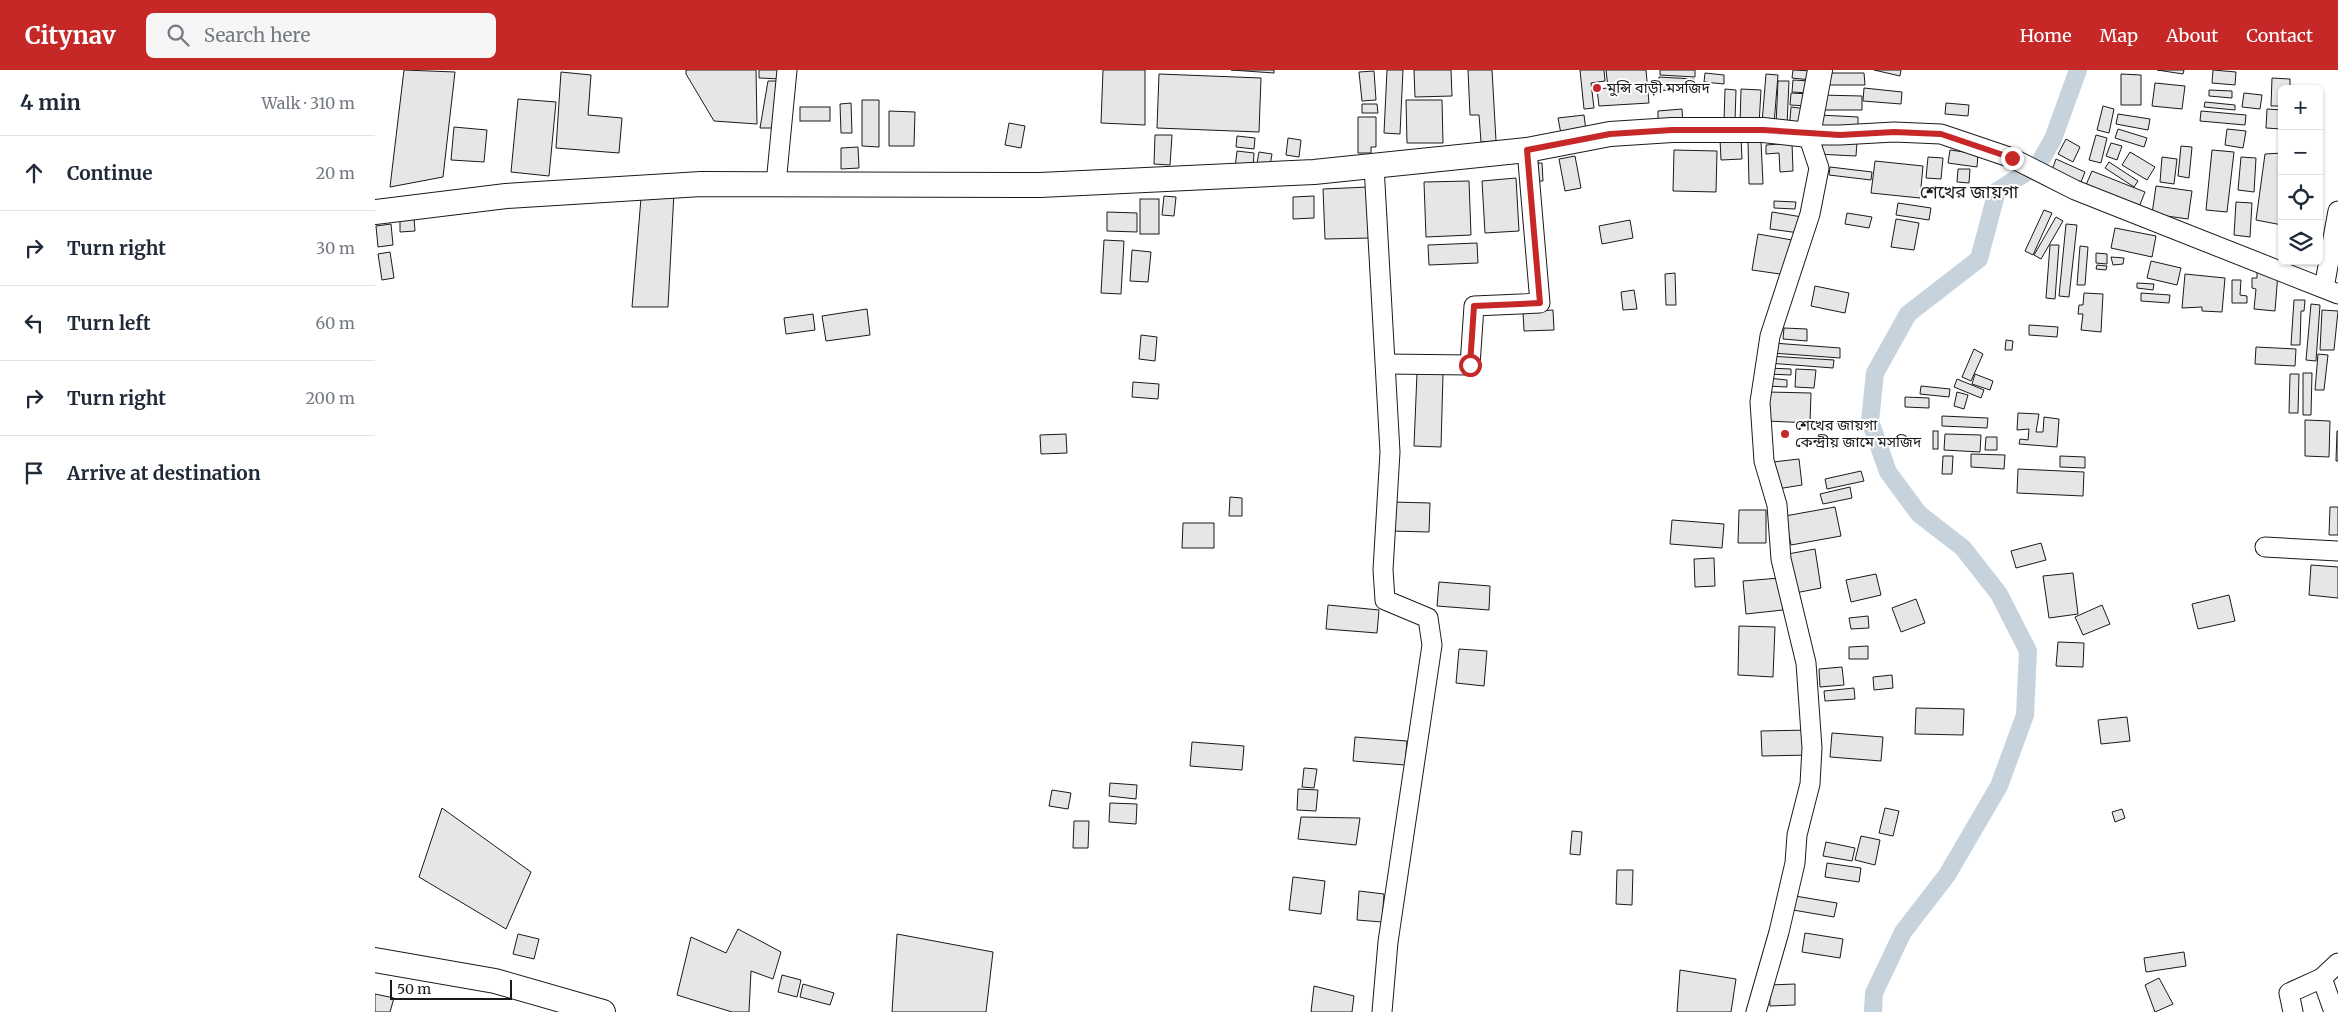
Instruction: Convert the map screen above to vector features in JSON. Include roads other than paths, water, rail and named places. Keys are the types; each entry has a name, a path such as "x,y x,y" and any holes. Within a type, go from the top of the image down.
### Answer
{"main road":[{"path":"375,212 445,203 594,189 701,184 1040,185 1314,172 1527,150 1610,134 1672,130 1763,130 1808,135 1820,70"},
{"path":"375,960 495,981 603,1012"}],"street":[{"path":"776,184 787,70"},
{"path":"1756,1012 1779,932 1795,862 1797,835 1810,784 1812,748 1806,663 1781,559 1777,505 1764,461 1761,402 1770,336 1810,214 1819,168 1808,135 1894,132 1941,134 2012,158 2075,190 2331,291 2338,210"},
{"path":"1386,364 1470,365 1474,306 1540,303 1527,150"},
{"path":"1374,166 1390,452 1383,570 1385,600 1407,611 1428,618 1432,645 1388,942 1382,1012"},
{"path":"2265,547 2338,550"},
{"path":"2293,1012 2289,993 2322,978 2338,963"},
{"path":"2322,978 2334,1012"}],"waterway":[{"path":"1873,1012 1874,993 1903,932 1947,875 1999,786 2025,715 2028,651 1999,594 1963,548 1919,514 1888,472 1870,421 1875,373 1908,314 1979,259 1997,191 2038,165 2053,139 2078,70"}],"place":[{"name":"মুন্সি বাড়ী মসজিদ","path":"1597,88"},
{"name":"শেখের জায়গা কেন্দ্রীয় জামে মসজিদ","path":"1785,434"}],"district":[{"name":"শেখের জায়গা","path":"1969,192"}]}
